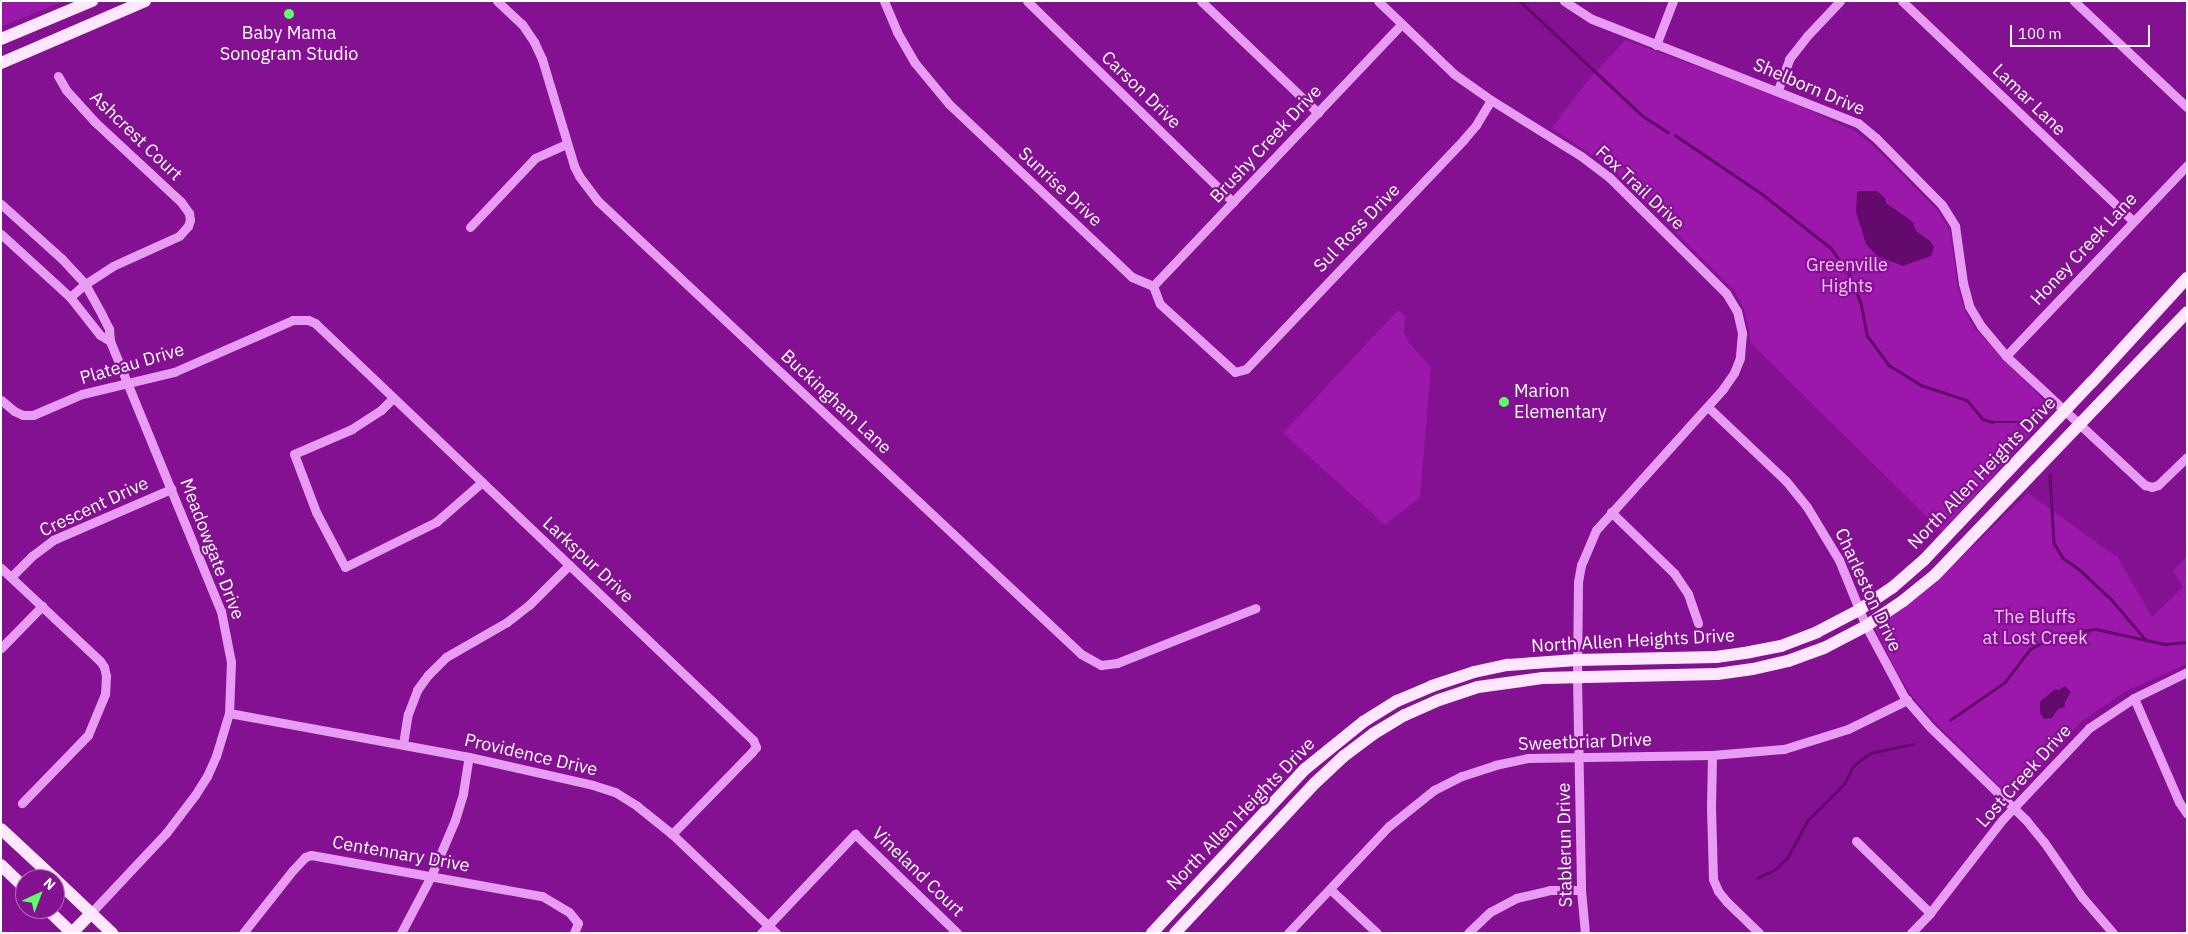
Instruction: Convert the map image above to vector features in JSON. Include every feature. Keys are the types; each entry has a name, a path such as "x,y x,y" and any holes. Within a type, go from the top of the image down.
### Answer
{"main road":[{"path":"1,39 92,1"},
{"path":"1,63 145,1"},
{"name":"North Allen Heights Drive","path":"1152,933 1305,769 1362,722 1397,702 1432,686 1474,672 1508,665 1577,660 1716,657 1750,652 1781,646 1817,632 1860,610 1894,587 1924,560 2065,412 2187,278"},
{"name":"North Allen Heights Drive","path":"1177,932 1315,783 1373,734 1405,715 1439,700 1478,687 1543,678 1717,674 1753,669 1788,661 1824,648 1866,626 1903,601 1935,575 2187,312"},
{"path":"1,829 44,869"},
{"path":"1,865 15,878"},
{"path":"65,889 112,933"},
{"path":"57,919 72,933 90,913"}],"street":[{"name":"Buckingham Lane","path":"497,1 522,24 534,42 542,59 566,144 579,176 598,201 1081,654 1101,665 1117,663 1256,608"},
{"name":"Sunrise Drive","path":"884,1 897,32 915,63 949,104 1132,277 1153,286"},
{"name":"Carson Drive","path":"1027,1 1234,202"},
{"path":"1201,1 1318,113"},
{"name":"Fox Trail Drive","path":"1378,1 1454,74 1491,100 1566,146 1608,176 1726,293 1736,312 1742,333 1742,345 1734,373 1709,408"},
{"name":"Shelborn Drive","path":"1564,1 1592,19 1778,90 1858,123 1876,138 1942,205 1955,226 1969,306 1981,326 2006,356 2148,487 2158,485 2187,457"},
{"path":"1656,45 1674,1"},
{"path":"1778,90 1789,59 1807,36 1840,1"},
{"name":"Lamar Lane","path":"1902,1 2133,221"},
{"path":"2074,1 2187,107"},
{"name":"Brushy Creek Drive","path":"1153,286 1402,24"},
{"name":"Ashcrest Court","path":"58,76 66,90 90,117 181,202 189,213 190,220 188,226 179,236 113,266 85,284"},
{"name":"Sul Ross Drive","path":"1153,286 1160,304 1232,370 1239,372 1246,369 1464,139 1491,100"},
{"path":"470,227 536,158 566,144"},
{"name":"Honey Creek Lane","path":"2006,356 2187,164"},
{"name":"Meadowgate Drive","path":"1,204 62,259 85,284 109,329 110,340 222,611 231,662 229,713 216,756 195,795 166,833 90,913"},
{"name":"Meadowgate Drive","path":"1,234 70,297 100,335 110,340"},
{"path":"70,297 85,284"},
{"name":"Plateau Drive","path":"1,400 24,415 33,415 92,392 174,372 293,320 305,319"},
{"name":"Larkspur Drive","path":"305,319 315,323 753,740 756,747 752,752 672,834"},
{"path":"393,398 381,410 352,429 294,454 316,512 345,567 436,522 482,482"},
{"path":"1580,757 1577,660 1580,565 1596,530 1709,408"},
{"name":"Charleston Drive","path":"1709,408 1786,481 1807,506 1839,560 1866,626 1891,676 1907,700 1930,727 2044,842 2102,929 2113,933"},
{"name":"Crescent Drive","path":"11,577 32,556 54,540 171,489"},
{"path":"1612,512 1674,573 1688,594 1698,623"},
{"path":"403,744 408,714 417,690 428,675 446,657 507,622 529,605 569,565"},
{"path":"1,568 104,667 104,694 88,735 22,803"},
{"path":"1,648 42,606"},
{"name":"Lost Creek Drive","path":"1911,933 1930,913 2013,809 2089,728 2134,698 2187,672"},
{"path":"2134,698 2179,802 2187,814"},
{"name":"Sweetbriar Drive","path":"1288,933 1389,826 1410,807 1434,790 1462,776 1495,765 1528,758 1712,755 1784,749 1848,729 1907,700"},
{"name":"Providence Drive","path":"229,713 469,757 593,785 615,792 637,806 672,834 776,933"},
{"path":"1712,755 1713,879 1718,892 1759,933"},
{"path":"401,933 431,876 455,820 469,757"},
{"name":"Stablerun Drive","path":"1580,757 1581,890 1585,933"},
{"name":"Vineland Court","path":"768,925 855,834 957,933"},
{"path":"1856,841 1930,913"},
{"name":"Centennary Drive","path":"243,933 293,870 305,857 311,855 542,896 569,912 578,923 574,933"},
{"path":"1330,889 1376,933"},
{"path":"1468,933 1490,912 1516,898 1550,890 1581,890"},
{"path":"1165,918 1177,932"},
{"path":"761,933 768,925"}],"green space":[{"path":"1,1 64,1 1,27"},
{"name":"Greenville Hights","path":"1625,40 1775,95 1853,130 1872,145 1937,210 1950,231 1958,289 1965,311 1974,328 2053,410 1942,532 1750,342 1744,309 1734,290 1611,168 1552,128 1584,85"},
{"path":"1398,310 1405,316 1404,333 1409,343 1431,367 1420,497 1385,525 1283,433"},
{"name":"The Bluffs at Lost Creek","path":"2028,493 2118,558 2152,617 2183,587 2173,571 2187,556 2187,664 2126,691 2082,721 2010,797 1935,722 1911,695 1896,671 1875,628 1939,579"}],"shaded area":[{"path":"1859,191 1877,191 1885,198 1886,203 1913,222 1916,231 1930,241 1934,247 1931,256 1903,266 1877,256 1866,244 1856,212 1857,193"},
{"path":"2065,686 2071,692 2065,702 2065,707 2058,709 2052,718 2044,719 2040,713 2040,702 2055,689 2059,690"}],"waterway":[{"path":"1520,1 1643,116 1668,132"},
{"path":"1675,135 1761,193 1831,248 1851,277 1861,303 1867,335 1889,365 1921,385 1967,400 1983,419 1993,422 2023,422 2033,426"},
{"path":"2050,475 2054,543 2063,558 2080,570 2112,600 2146,640"},
{"path":"1950,720 2005,682 2030,649 2045,641 2070,633 2096,629 2165,644 2187,642"},
{"path":"1757,878 1776,869 1787,858 1808,820 1844,784 1853,766 1870,753 1913,744"}],"place":[{"name":"Baby Mama Sonogram Studio","path":"289,14"},
{"name":"Marion Elementary","path":"1504,402"}]}
